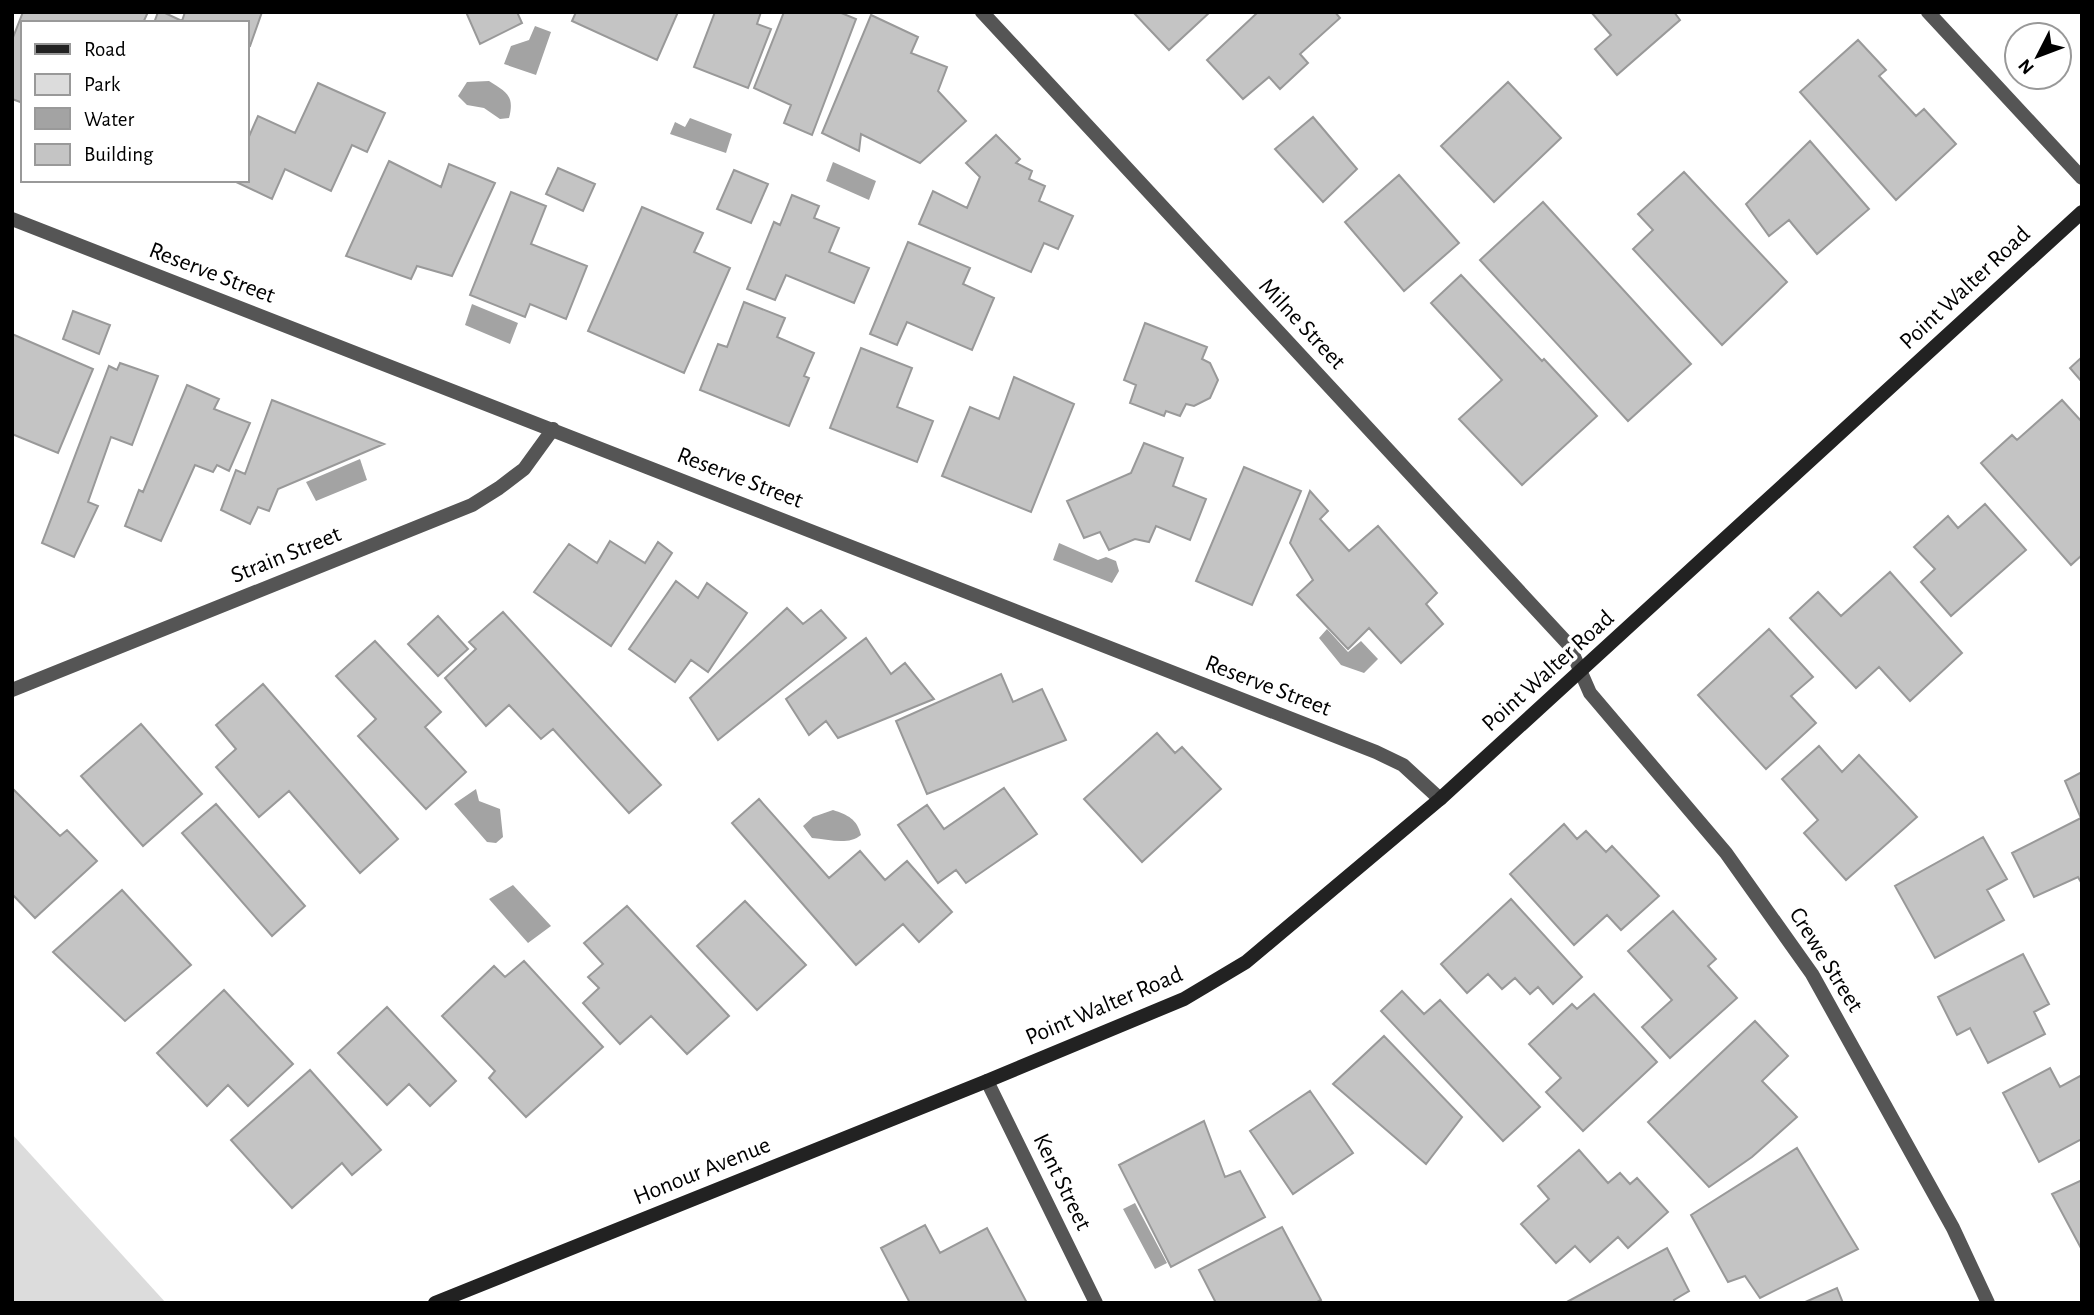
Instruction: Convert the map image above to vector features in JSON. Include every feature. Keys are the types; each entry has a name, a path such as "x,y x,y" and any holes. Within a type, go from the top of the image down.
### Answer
{"street":[{"name":"Milne Street","path":"982,12 1569,645 1581,672"},
{"path":"1928,12 2082,178"},
{"name":"Point Walter Road","path":"987,1081 1184,999 1247,962 1440,799 2082,212"},
{"name":"Reserve Street","path":"12,219 1376,752 1403,765 1440,799"},
{"name":"Strain Street","path":"12,690 472,505 524,469 553,429"},
{"name":"Crewe Street","path":"1581,672 1590,693 1726,853 1812,974 1953,1228 1987,1303"},
{"name":"Honour Avenue","path":"435,1303 987,1081"},
{"name":"Kent Street","path":"987,1081 1096,1303"}],"green space":[{"path":"12,1134 166,1303 12,1303"}],"water":[{"path":"535,26 551,32 536,75 504,64 511,46 529,40"},
{"path":"489,81 508,95 511,104 509,118 500,119 484,108 467,105 458,96 467,82"},
{"path":"690,118 732,134 726,153 670,134 675,122 685,127"},
{"path":"833,162 876,181 869,200 826,181"},
{"path":"472,304 518,323 510,344 465,325"},
{"path":"360,459 367,480 316,501 306,482"},
{"path":"1059,543 1098,560 1106,557 1116,561 1119,571 1112,583 1053,560"},
{"path":"1327,629 1348,652 1361,641 1378,659 1364,673 1341,665 1319,638"},
{"path":"476,789 479,801 500,809 503,837 496,843 487,842 454,804"},
{"path":"833,810 851,818 861,835 844,841 812,838 803,826 813,817"},
{"path":"513,885 551,926 528,943 489,899"},
{"path":"1135,1203 1167,1263 1155,1269 1123,1209"}],"building":[{"path":"23,12 148,12 144,21 21,21 21,102 12,99 12,40"},
{"path":"158,12 163,12 182,21 155,21"},
{"path":"185,12 262,12 250,46 248,21 182,21"},
{"path":"466,12 517,12 522,23 480,44"},
{"path":"576,12 678,12 657,60 572,21"},
{"path":"715,12 761,12 757,24 771,29 748,88 694,67"},
{"path":"784,12 839,12 856,19 812,135 784,123 791,105 754,88"},
{"path":"1133,12 1210,12 1169,50"},
{"path":"1258,12 1335,12 1340,18 1300,54 1308,63 1280,89 1269,77 1243,99 1207,60"},
{"path":"1591,12 1674,12 1680,20 1617,75 1595,49 1611,35"},
{"path":"871,15 918,37 911,53 947,67 938,91 966,121 920,163 861,134 859,151 822,133"},
{"path":"1858,40 1886,70 1879,76 1916,116 1924,109 1956,144 1896,200 1800,92"},
{"path":"1508,82 1561,138 1494,202 1441,146"},
{"path":"318,83 385,113 367,152 352,145 331,191 285,169 272,199 236,182 248,182 248,139 258,116 295,133"},
{"path":"1313,117 1357,169 1323,202 1275,149"},
{"path":"996,135 1020,159 1016,163 1032,171 1029,179 1045,186 1039,201 1073,216 1058,249 1044,243 1031,272 919,224 933,191 967,208 980,177 966,163"},
{"path":"1810,141 1869,209 1817,254 1789,220 1769,236 1746,204"},
{"path":"389,161 441,187 449,164 495,183 452,276 417,266 411,279 346,256"},
{"path":"558,168 595,184 583,211 546,194"},
{"path":"734,170 768,184 751,223 717,209"},
{"path":"1684,172 1787,282 1722,345 1633,249 1653,230 1638,214"},
{"path":"1399,175 1459,243 1404,291 1345,222"},
{"path":"511,192 546,206 531,244 587,266 566,319 530,304 525,317 470,295"},
{"path":"792,195 819,206 814,218 839,228 829,252 869,268 854,303 786,275 775,300 747,289 774,222 780,225"},
{"path":"1543,202 1691,364 1628,421 1480,260"},
{"path":"642,207 703,233 694,252 730,268 684,373 588,331"},
{"path":"908,242 970,268 963,284 994,298 972,350 907,322 897,345 870,334"},
{"path":"1461,275 1597,416 1522,485 1459,419 1502,380 1431,303"},
{"path":"744,302 785,318 777,337 814,353 804,376 809,378 789,426 700,390 718,344 727,347"},
{"path":"73,311 110,325 99,354 63,339"},
{"path":"1145,323 1207,347 1202,359 1210,363 1218,380 1210,398 1194,406 1186,404 1180,416 1166,411 1164,416 1130,403 1136,385 1124,380"},
{"path":"12,334 93,369 58,453 12,434"},
{"path":"861,348 912,368 897,407 933,421 917,462 830,428"},
{"path":"2082,357 2082,382 2070,368"},
{"path":"120,363 158,376 132,445 111,437 88,502 98,506 74,557 42,543 109,366 117,370"},
{"path":"1014,377 1074,404 1031,512 942,476 970,407 999,419"},
{"path":"187,385 219,399 214,409 250,423 229,471 217,465 213,472 195,465 161,541 125,526 139,490 143,492"},
{"path":"272,400 384,444 278,489 269,511 258,507 250,524 221,510 236,470 245,474"},
{"path":"2062,400 2082,422 2082,555 2071,565 1981,463 2012,435 2017,440"},
{"path":"1144,443 1183,458 1173,486 1206,499 1190,540 1156,526 1149,542 1135,539 1109,550 1100,532 1084,538 1067,501 1131,473"},
{"path":"1244,467 1301,491 1252,605 1196,581"},
{"path":"1310,491 1328,511 1320,519 1349,551 1378,526 1437,593 1426,604 1443,624 1401,663 1369,628 1348,649 1297,595 1313,580 1290,543"},
{"path":"1985,504 2026,550 1951,616 1921,582 1935,569 1914,547 1948,516 1958,528"},
{"path":"610,541 645,563 658,542 672,553 611,646 534,592 569,544 597,563"},
{"path":"1890,572 1962,653 1910,701 1879,667 1856,688 1790,618 1818,592 1841,616"},
{"path":"676,581 698,598 707,583 747,613 708,672 691,660 675,682 629,649"},
{"path":"787,608 803,624 821,610 846,638 718,740 690,698"},
{"path":"503,612 661,785 629,813 553,729 541,739 509,705 486,726 445,678 476,649 469,642"},
{"path":"438,616 468,649 438,676 408,644"},
{"path":"1769,629 1813,677 1791,696 1816,723 1766,769 1698,695"},
{"path":"866,638 891,674 905,663 934,699 838,738 826,721 809,735 786,699"},
{"path":"375,641 441,712 425,727 466,772 426,809 358,736 376,719 336,676"},
{"path":"1001,674 1013,702 1042,689 1066,740 927,794 896,721"},
{"path":"263,684 398,839 360,873 289,791 259,817 216,767 236,749 216,725"},
{"path":"141,724 202,794 143,846 81,776"},
{"path":"1157,733 1175,753 1182,747 1221,789 1142,862 1084,799"},
{"path":"1819,746 1842,772 1859,755 1917,817 1846,880 1804,833 1818,820 1782,779"},
{"path":"2082,772 2082,884 2078,877 2034,897 2012,853 2081,818 2065,781"},
{"path":"12,788 60,836 67,830 97,861 35,918 12,894"},
{"path":"1004,788 1037,834 966,883 956,870 938,883 898,825 927,805 944,829"},
{"path":"759,799 829,878 860,851 885,880 907,861 952,912 919,942 903,924 856,965 732,823"},
{"path":"216,804 305,906 272,936 182,833"},
{"path":"1564,824 1577,839 1586,831 1606,852 1612,846 1659,896 1621,930 1607,915 1574,945 1510,874"},
{"path":"1983,837 2007,879 1987,890 2004,920 1935,958 1895,886"},
{"path":"122,890 191,965 125,1021 53,952"},
{"path":"1511,899 1582,977 1553,1004 1538,987 1530,994 1515,978 1502,989 1488,974 1467,993 1441,964"},
{"path":"745,901 806,965 757,1010 697,946"},
{"path":"627,906 729,1016 687,1054 651,1016 620,1044 583,1003 599,988 588,977 603,964 584,943"},
{"path":"1673,911 1716,959 1708,966 1737,998 1670,1058 1642,1027 1672,1000 1628,951"},
{"path":"2023,954 2049,1004 2034,1012 2045,1034 1988,1063 1970,1028 1957,1035 1938,997"},
{"path":"524,961 603,1047 526,1117 489,1078 495,1071 442,1016 494,966 505,977"},
{"path":"224,990 293,1064 248,1106 228,1085 207,1106 157,1053"},
{"path":"1402,991 1424,1014 1440,1000 1540,1107 1503,1141 1381,1011"},
{"path":"1594,994 1657,1062 1583,1131 1546,1092 1561,1078 1529,1044 1572,1004 1577,1009"},
{"path":"387,1007 456,1081 430,1106 409,1084 387,1105 338,1053"},
{"path":"1755,1021 1788,1056 1762,1081 1797,1117 1752,1157 1709,1187 1648,1122"},
{"path":"1384,1036 1462,1117 1426,1164 1333,1084"},
{"path":"2050,1068 2060,1087 2082,1075 2082,1139 2039,1162 2003,1093"},
{"path":"310,1070 381,1150 352,1175 342,1163 292,1208 231,1140"},
{"path":"1310,1091 1353,1153 1293,1194 1250,1131"},
{"path":"1204,1121 1225,1177 1240,1171 1265,1217 1171,1267 1119,1165"},
{"path":"1797,1148 1858,1249 1760,1298 1745,1276 1728,1282 1691,1215"},
{"path":"1579,1150 1608,1183 1620,1173 1630,1184 1637,1178 1668,1212 1628,1248 1618,1237 1590,1262 1575,1246 1556,1263 1521,1224 1549,1199 1538,1186"},
{"path":"2082,1180 2082,1250 2052,1194"},
{"path":"925,1225 940,1253 987,1228 1027,1303 910,1303 881,1248"},
{"path":"1282,1227 1321,1300 1315,1303 1216,1303 1199,1270"},
{"path":"1667,1248 1689,1291 1674,1300 1675,1303 1565,1303"},
{"path":"1837,1288 1843,1303 1803,1303"}]}
